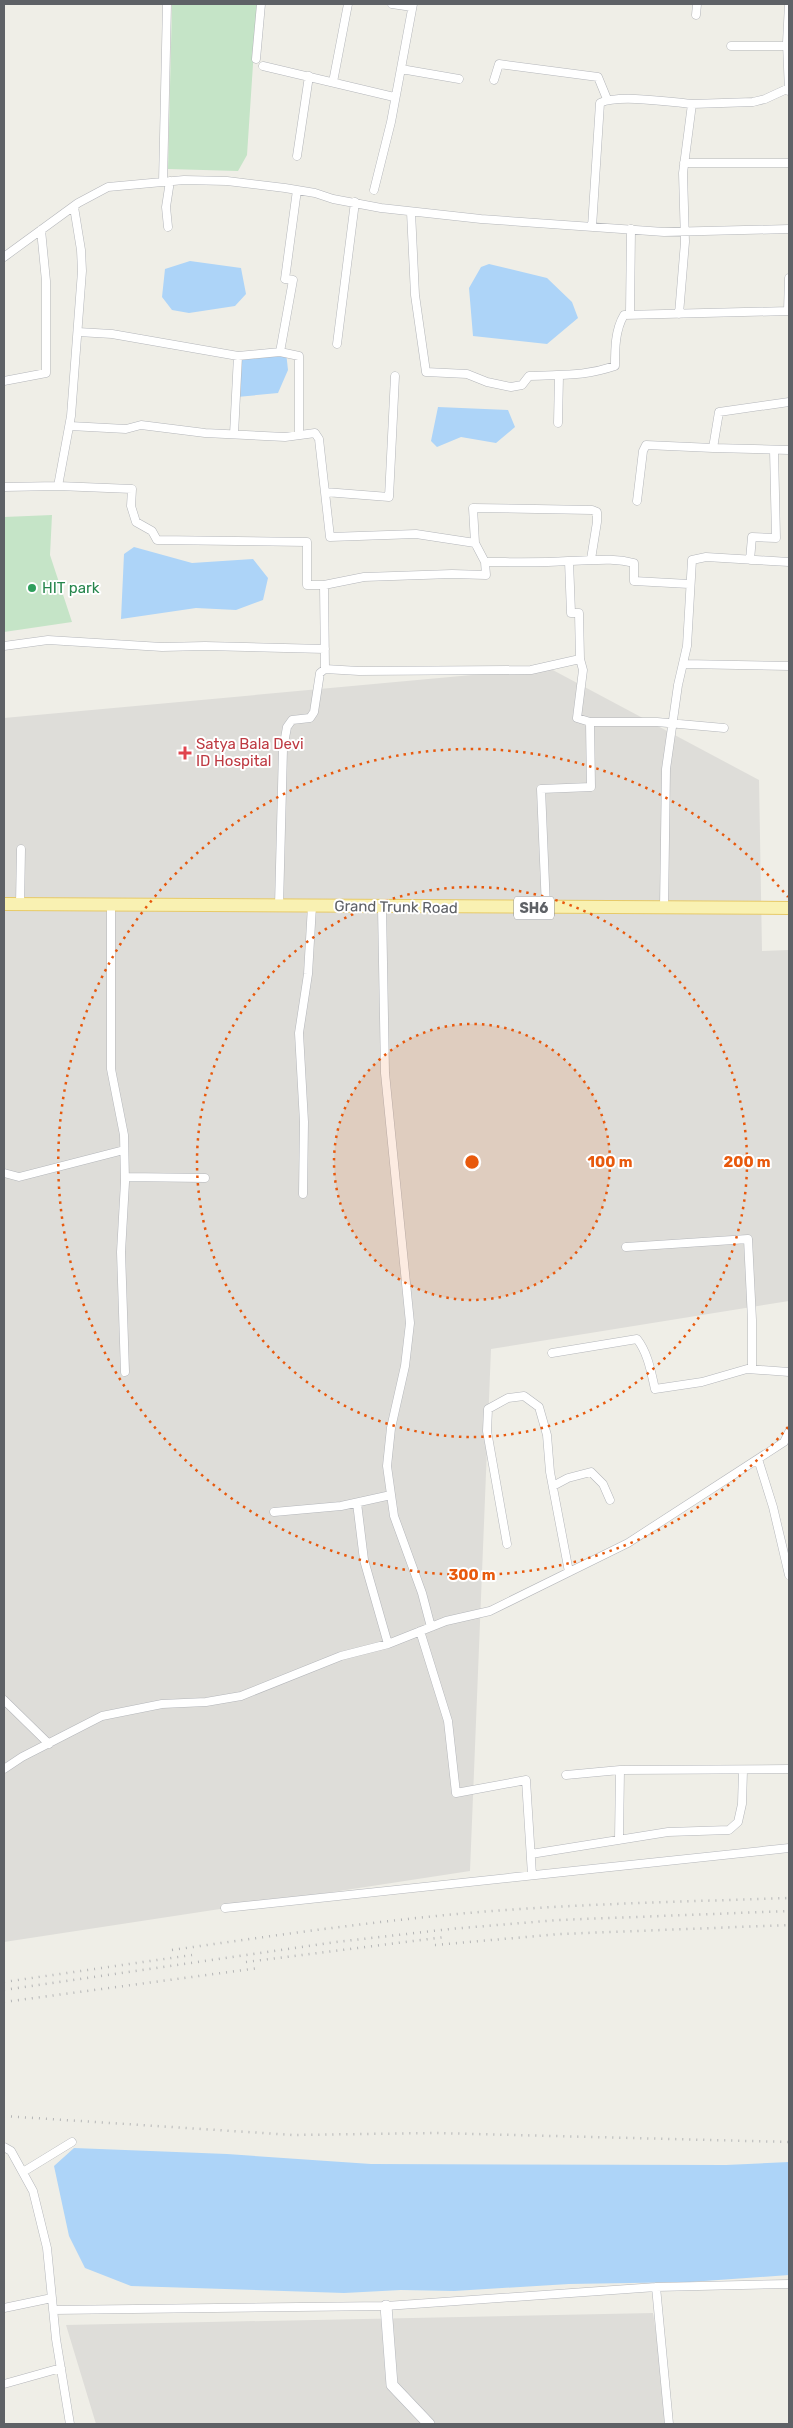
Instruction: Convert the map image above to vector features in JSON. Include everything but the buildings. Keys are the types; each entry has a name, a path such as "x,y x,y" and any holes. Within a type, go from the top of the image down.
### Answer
{"main road":[{"name":"Grand Trunk Road","path":"4,904 789,908"}],"street":[{"path":"167,4 166,207 168,227"},
{"path":"256,59 262,4"},
{"path":"333,82 348,4"},
{"path":"374,190 391,122 394,97 413,5 392,4"},
{"path":"696,15 697,4"},
{"path":"592,227 598,170 598,112 600,103 607,99 692,104 753,102 789,89 787,46 789,4"},
{"path":"731,46 787,46"},
{"path":"494,80 498,64 598,77 607,99"},
{"path":"263,66 394,97"},
{"path":"400,68 459,79"},
{"path":"298,156 309,76"},
{"path":"679,314 684,232 684,163 692,104"},
{"path":"684,163 789,163"},
{"path":"4,257 74,207 108,187 166,181 227,182 297,190 381,208 411,212 592,227 684,232 789,229"},
{"path":"280,352 293,280 285,279 297,190"},
{"path":"337,344 355,202"},
{"path":"58,486 70,426 78,332 82,257 74,207"},
{"path":"411,212 415,295 426,372 467,374 487,382 512,386 522,385 529,376 590,374 615,366 615,346 620,322 624,314 789,311 789,278"},
{"path":"4,380 46,373 46,281 41,230"},
{"path":"630,313 631,230"},
{"path":"78,332 112,334 238,356 280,352 299,356 299,435"},
{"path":"234,434 238,356"},
{"path":"325,492 390,497 395,376"},
{"path":"558,423 559,376"},
{"path":"713,448 720,412 789,402"},
{"path":"70,426 126,429 141,425 205,433 285,437 310,433 317,435 330,537 416,534 475,543"},
{"path":"637,501 643,451 646,445 789,450"},
{"path":"750,560 752,537 776,538 774,450"},
{"path":"4,487 58,486 132,489 131,506 136,522 152,531 157,540 307,542 307,585 364,578 452,574 486,575 485,562 475,543 473,508 592,510 597,512 591,559"},
{"path":"664,908 666,769 678,686 687,646 689,584 692,560 706,557 789,562"},
{"path":"485,562 569,562 591,559 634,563 634,582 689,584"},
{"path":"569,562 571,613 579,613 580,659 583,670 577,718 590,722 672,724 724,728"},
{"path":"324,584 325,669"},
{"path":"4,646 48,640 162,647 205,646 325,649"},
{"path":"279,906 283,749 287,726 292,720 310,718 314,712 320,673 325,669 531,670 580,659"},
{"path":"684,664 789,666"},
{"path":"546,908 541,789 591,787 590,722"},
{"path":"20,849 20,904"},
{"path":"111,904 112,1069 117,1089 125,1177 121,1252 125,1372"},
{"path":"303,1194 304,1122 299,1033 308,974 312,906"},
{"path":"382,907 385,1073 410,1323 405,1366 391,1428 387,1466 394,1516 422,1594 431,1627"},
{"path":"4,1173 19,1177 124,1150"},
{"path":"125,1177 205,1178"},
{"path":"626,1246 748,1239 752,1369"},
{"path":"552,1353 637,1339 651,1368 655,1389 682,1386 752,1369 789,1372"},
{"path":"507,1544 487,1431 488,1409 508,1398 524,1396 539,1407 547,1435 553,1486 570,1572"},
{"path":"4,1770 22,1757 102,1716 162,1704 206,1702 241,1696 341,1656 388,1644 446,1621 490,1611 628,1543 784,1442 789,1432"},
{"path":"758,1459 773,1507 789,1575"},
{"path":"553,1486 568,1478 590,1472 603,1484 610,1500"},
{"path":"274,1512 358,1503 375,1497 391,1495"},
{"path":"358,1503 364,1560 388,1644"},
{"path":"420,1631 448,1721 456,1793 526,1780 532,1875"},
{"path":"4,1700 49,1744"},
{"path":"566,1775 620,1770 743,1771 789,1769"},
{"path":"618,1840 620,1770"},
{"path":"531,1854 668,1832 729,1830 738,1822 742,1804 743,1771"},
{"path":"225,1908 789,1848"},
{"path":"22,2172 72,2142"},
{"path":"4,2147 11,2151 32,2191 48,2248 53,2310 70,2424"},
{"path":"53,2310 386,2306 656,2287 789,2284"},
{"path":"656,2287 669,2424"},
{"path":"4,2308 52,2298"},
{"path":"386,2306 392,2385 429,2424"},
{"path":"4,2384 61,2368"}],"shaded area":[{"path":"549,668 759,780 762,951 789,950 789,1301 491,1349 470,1871 4,1942 4,718"},
{"path":"653,2313 670,2424 96,2424 66,2325"}],"green space":[{"path":"172,4 257,4 247,155 238,171 168,169"},
{"name":"HIT park","path":"52,515 50,555 72,622 4,632 4,517"}],"water":[{"path":"190,261 241,268 246,294 235,306 189,313 172,310 162,297 165,269"},
{"path":"489,264 547,278 572,302 578,318 547,344 473,336 469,288 481,267"},
{"path":"243,351 286,352 288,370 278,393 237,397 233,364"},
{"path":"438,407 508,410 515,427 496,443 461,437 437,447 431,441"},
{"path":"134,547 192,563 253,559 268,578 263,600 236,610 196,608 121,619 124,554"},
{"path":"74,2148 227,2154 371,2164 726,2165 789,2162 789,2275 690,2282 569,2284 454,2291 401,2290 344,2293 131,2286 85,2268 69,2236 54,2166"}],"railway":[{"path":"172,1950 343,1927 489,1911 789,1898"},
{"path":"4,1990 336,1942 450,1929 558,1920 789,1911"},
{"path":"435,1945 560,1934 789,1925"},
{"path":"246,1962 445,1937"},
{"path":"4,1982 192,1955"},
{"path":"4,2002 259,1968"},
{"path":"4,2116 293,2135 436,2133 789,2142"}],"place":[{"name":"HIT park","path":"32,588"},
{"name":"Satya Bala Devi ID Hospital","path":"185,753"}]}
